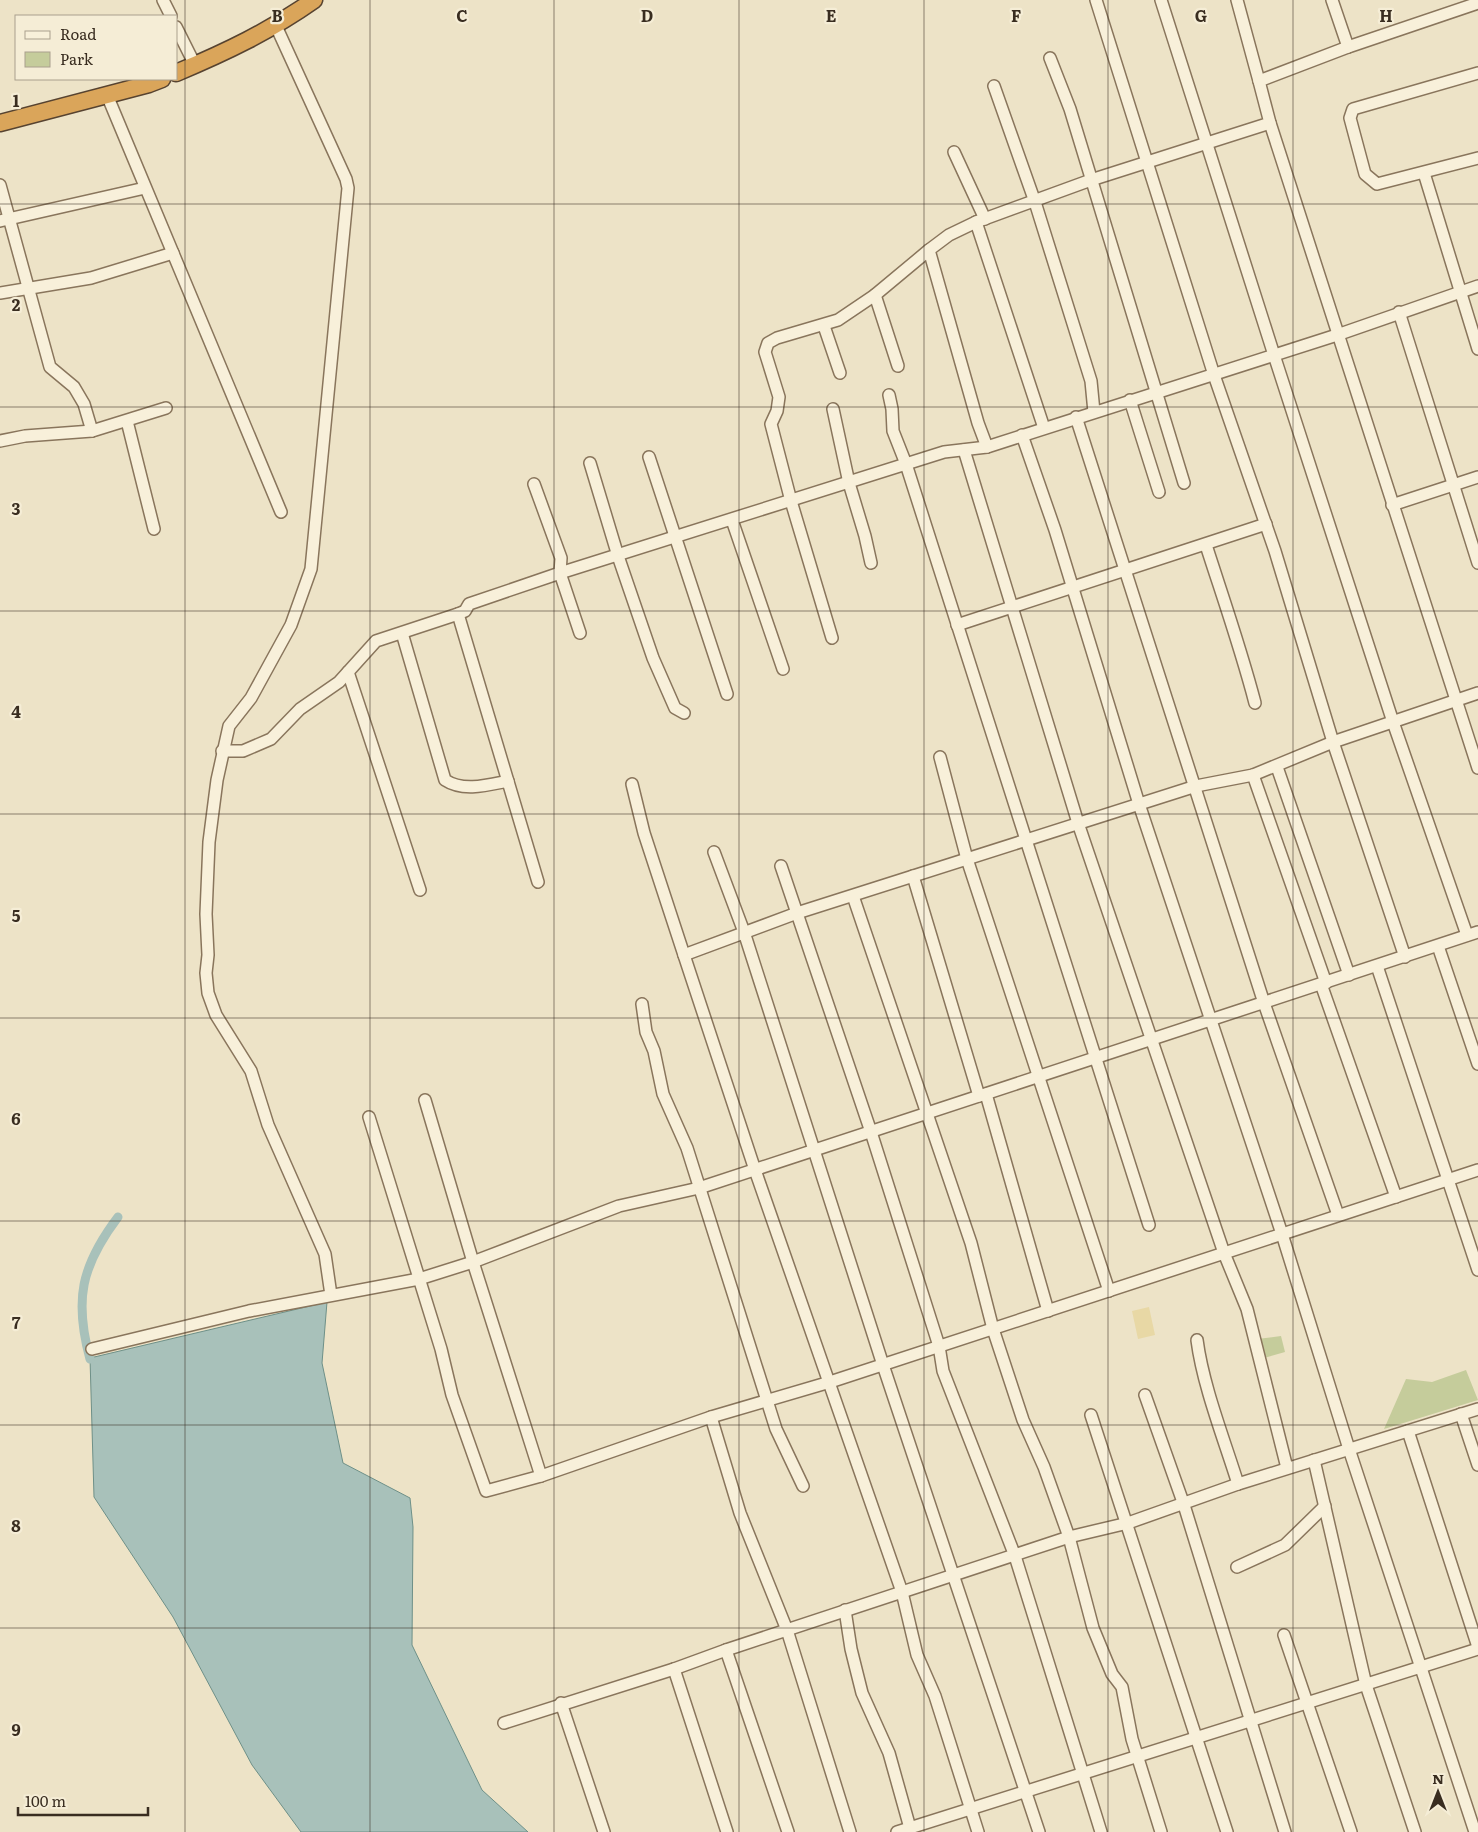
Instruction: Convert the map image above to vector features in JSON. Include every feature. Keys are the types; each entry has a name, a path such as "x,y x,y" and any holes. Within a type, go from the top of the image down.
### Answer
{"highway":[{"path":"178,72 276,26 314,0"},
{"path":"0,123 158,80"}],"street":[{"path":"163,0 170,15"},
{"path":"1096,0 1214,375 1266,524 1333,742 1405,957"},
{"path":"92,1349 249,1311 419,1279 473,1262 619,1206 699,1188 1472,934 1393,722 1206,145 1172,27 1161,0"},
{"path":"1237,0 1270,123 1478,768"},
{"path":"1332,0 1348,47"},
{"path":"1259,81 1348,47 1478,3"},
{"path":"276,26 346,179 348,188 310,569 291,625 251,698 229,726 222,751 207,869 206,914 208,955 206,973 208,993 216,1015 251,1071 268,1125 325,1254 331,1295"},
{"path":"178,31 195,65"},
{"path":"1050,58 1070,110 1184,483"},
{"path":"1478,73 1353,109 1350,118 1365,174 1369,180 1377,184 1478,158"},
{"path":"994,86 1035,202 1091,382 1094,412"},
{"path":"106,95 281,512"},
{"path":"832,638 791,501 771,424 777,411 779,397 765,352 768,343 777,338 824,326 838,320 875,295 949,235 980,221 1091,180 1206,145 1270,123"},
{"path":"954,152 980,221 1044,428"},
{"path":"1424,173 1478,349"},
{"path":"0,185 5,221 29,288 50,367 74,386 84,404 92,431"},
{"path":"5,221 145,188"},
{"path":"929,250 987,446"},
{"path":"0,292 91,278 173,253"},
{"path":"222,751 243,751 271,739 300,709 328,690 348,672 376,642 458,614 465,611 468,604 560,573 677,538 944,452 987,446 1214,375 1478,286"},
{"path":"875,295 898,366"},
{"path":"1399,312 1478,563"},
{"path":"824,326 840,372"},
{"path":"889,395 893,430 906,464 1149,1225"},
{"path":"1130,400 1159,492"},
{"path":"0,441 33,435 92,431 166,408"},
{"path":"833,409 849,483 871,563"},
{"path":"1076,418 1196,786 1264,1003 1338,1215"},
{"path":"127,421 154,529"},
{"path":"1022,435 1056,530 1139,804 1282,1234 1349,1449 1474,1832"},
{"path":"964,450 1078,823 1224,1253 1246,1309 1288,1468"},
{"path":"649,457 677,538 726,694"},
{"path":"590,463 618,556 653,658 675,708 684,713"},
{"path":"1392,505 1478,477"},
{"path":"534,484 561,558 560,573 580,633"},
{"path":"732,520 783,669"},
{"path":"957,625 1266,524"},
{"path":"1206,545 1231,626 1240,646 1255,703"},
{"path":"458,614 538,882"},
{"path":"402,633 445,780 454,786 485,786 508,781"},
{"path":"348,672 420,890"},
{"path":"684,955 797,914 1078,823 1196,786 1253,775 1333,742 1478,693"},
{"path":"940,758 967,859 1109,1291"},
{"path":"1277,766 1349,975"},
{"path":"1253,775 1396,1197"},
{"path":"632,784 644,833 684,955 755,1170 902,1592 917,1655 935,1696 978,1832"},
{"path":"714,852 744,932 883,1365 1040,1832"},
{"path":"781,866 871,1132 939,1346 943,1371 1015,1556 1100,1832"},
{"path":"913,876 983,1095 1048,1311"},
{"path":"853,896 971,1243 993,1329 1023,1420 1044,1467 1069,1537 1093,1628 1112,1674 1122,1686 1137,1756 1161,1832"},
{"path":"1438,946 1478,1064"},
{"path":"1377,966 1478,1270"},
{"path":"642,1004 646,1032 654,1051 663,1094 687,1148 769,1400 776,1429 803,1486"},
{"path":"425,1100 473,1262 541,1476"},
{"path":"369,1117 441,1349 452,1395 486,1491 541,1476 711,1417 883,1365 1478,1170"},
{"path":"1197,1340 1201,1368 1209,1388 1238,1484"},
{"path":"1145,1395 1184,1505 1249,1721 1285,1832"},
{"path":"504,1723 674,1669 845,1610 1069,1537 1128,1523 1184,1505 1238,1484 1478,1409"},
{"path":"1461,1414 1478,1465"},
{"path":"1091,1415 1128,1523 1227,1832"},
{"path":"711,1417 740,1513 787,1630 850,1832"},
{"path":"897,1832 1196,1737 1307,1704 1478,1648 1408,1431"},
{"path":"1314,1460 1366,1685 1415,1832"},
{"path":"1237,1567 1285,1545 1325,1506"},
{"path":"845,1610 862,1694 889,1753 910,1828"},
{"path":"1284,1635 1351,1832"},
{"path":"726,1650 788,1832"},
{"path":"674,1669 727,1832"},
{"path":"561,1704 604,1832"}],"green space":[{"path":"1281,1336 1285,1352 1264,1358 1257,1339"},
{"path":"1466,1370 1478,1400 1384,1429 1406,1379 1432,1382"}],"sand":[{"path":"1149,1307 1155,1335 1138,1339 1132,1311"}],"water":[{"path":"327,1302 322,1363 343,1463 410,1498 413,1527 412,1645 482,1790 528,1832 301,1832 252,1765 173,1617 94,1497 90,1358"}],"waterway":[{"path":"90,1359 82,1319 84,1284 96,1252 118,1217"}]}
